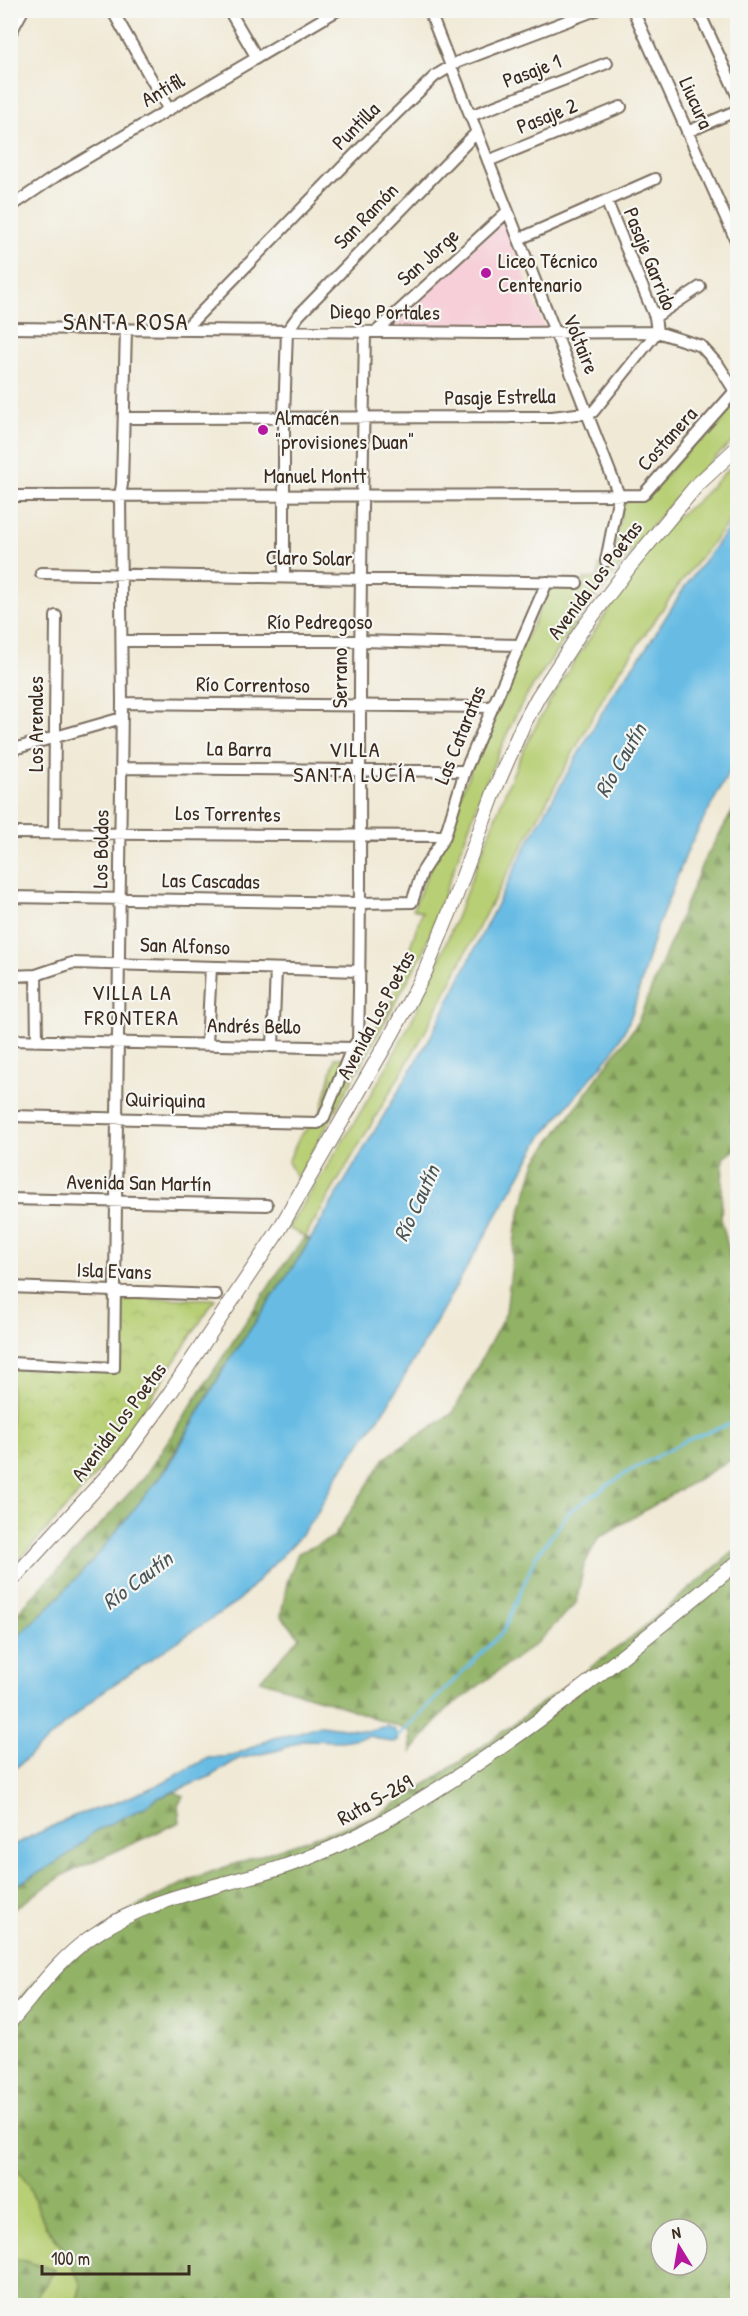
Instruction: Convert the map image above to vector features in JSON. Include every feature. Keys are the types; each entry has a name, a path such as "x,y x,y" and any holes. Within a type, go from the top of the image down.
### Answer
{"main road":[{"name":"Avenida Los Poetas","path":"10,1582 119,1462 170,1393 279,1230 425,972 451,909 495,787 538,696 580,631 644,549 696,486 738,447"},
{"name":"Ruta S-269","path":"10,2022 62,1960 119,1919 167,1900 279,1868 316,1854 389,1819 432,1792 517,1735 598,1675 738,1562"}],"street":[{"path":"10,34 23,10"},
{"path":"112,10 169,110"},
{"path":"229,10 257,58"},
{"name":"Antifil","path":"10,207 56,176 338,10"},
{"name":"Voltaire","path":"429,10 619,495"},
{"name":"Puntilla","path":"184,330 375,134 435,76 450,66 596,10"},
{"name":"Liucura","path":"633,10 738,245"},
{"path":"698,10 738,97"},
{"name":"Pasaje 1","path":"470,116 607,63"},
{"name":"Pasaje 2","path":"488,161 621,107"},
{"path":"687,132 738,110"},
{"name":"San Ramón","path":"288,331 299,315 337,274 477,132"},
{"path":"519,239 655,179"},
{"name":"Pasaje Garrido","path":"606,200 655,317 657,332"},
{"name":"San Jorge","path":"370,332 508,211"},
{"path":"655,317 700,287"},
{"name":"Diego Portales","path":"10,328 657,332 701,346 719,366 736,394"},
{"name":"Los Boldos","path":"10,1364 114,1368 122,718 120,496 126,329"},
{"path":"284,577 284,417 288,331"},
{"name":"Serrano","path":"318,1123 324,1116 352,1048 358,1040 360,579 364,495 364,417 370,332"},
{"path":"588,414 600,406 657,332"},
{"name":"Costanera","path":"619,495 643,495 736,394"},
{"name":"Pasaje Estrella","path":"124,418 544,417 588,414"},
{"path":"606,561 619,495"},
{"name":"Manuel Montt","path":"10,496 619,495"},
{"name":"Claro Solar","path":"41,573 577,583"},
{"name":"Las Cataratas","path":"411,902 423,872 445,836 465,771 547,582"},
{"name":"Los Arenales","path":"54,833 56,616"},
{"name":"Río Pedregoso","path":"122,641 360,641 519,645"},
{"name":"Río Correntoso","path":"122,703 492,707"},
{"path":"10,750 122,718"},
{"name":"La Barra","path":"121,768 465,771"},
{"name":"Los Torrentes","path":"10,833 445,836"},
{"name":"Las Cascadas","path":"10,897 411,902"},
{"name":"San Alfonso","path":"10,976 36,975 72,963 360,971"},
{"path":"207,1044 211,967"},
{"path":"273,1046 276,969"},
{"path":"36,975 37,1040"},
{"name":"Andrés Bello","path":"10,1040 352,1048"},
{"name":"Quiriquina","path":"10,1116 318,1123"},
{"name":"Avenida San Martín","path":"10,1199 267,1205"},
{"name":"Isla Evans","path":"10,1287 216,1294"}],"shaded area":[{"name":"Liceo Técnico Centenario","path":"503,219 545,329 392,327"}],"green space":[{"path":"737,393 737,438 697,474 655,522 576,622 515,716 484,786 423,953 297,1179 288,1162 300,1136 320,1116 335,1058 353,1055 359,1049 363,1039 367,1041 390,1006 422,912 413,909 522,646 552,585 584,586 584,579 598,578 599,566 610,568 623,504 631,499 647,497"},
{"path":"737,461 737,511 679,585 610,685 486,913 423,1036 305,1237 288,1228 358,1116 407,1030 444,947 518,762 549,702 651,546 671,522 696,502"},
{"path":"737,804 738,1148 723,1158 721,1219 731,1258 737,1260 737,1456 598,1538 584,1565 576,1603 539,1641 446,1710 411,1752 410,1731 260,1680 300,1637 281,1616 287,1583 298,1553 333,1538 385,1458 453,1413 506,1313 516,1228 536,1161 637,1024 703,862"},
{"path":"305,1237 310,1239 301,1255 226,1365 156,1484 95,1558 11,1643 11,1619 145,1476 279,1271"},
{"path":"116,1298 215,1299 115,1453 11,1569 11,1368 117,1371"},
{"path":"737,1549 737,2305 76,2305 81,2285 67,2254 45,2225 28,2184 11,2161 11,2009 38,1979 129,1911 196,1877 377,1816 475,1752 632,1637"},
{"path":"175,1792 184,1796 178,1805 180,1822 65,1874 11,1911 11,1888 33,1876 92,1832 143,1808 158,1798"},
{"path":"10,2161 28,2184 45,2225 67,2254 81,2285 76,2305 31,2305 55,2270 11,2257"},
{"path":"11,2257 55,2270 31,2305 11,2305"}],"water":[{"name":"Río Cautín","path":"737,517 737,757 689,847 655,933 633,1011 612,1053 543,1135 389,1403 337,1476 315,1517 293,1544 239,1600 98,1695 11,1772 11,1643 95,1558 167,1468 226,1365 301,1255 431,1036 526,846 613,693 647,647 684,588"},
{"path":"320,1725 366,1731 387,1726 396,1731 398,1741 391,1742 370,1736 342,1741 304,1740 279,1750 238,1759 209,1777 158,1798 143,1808 93,1832 72,1852 11,1888 11,1846 74,1816 118,1802 158,1785 208,1758 232,1756 273,1738"}],"waterway":[{"path":"395,1736 398,1736 503,1632 536,1556 570,1511 626,1473 687,1440 738,1421"}],"place":[{"name":"Liceo Técnico Centenario","path":"486,273"},
{"name":"Almacén \"provisiones Duan\"","path":"263,430"}],"district":[{"name":"SANTA ROSA","path":"126,322"},
{"name":"VILLA SANTA LUCÍA","path":"355,762"},
{"name":"VILLA LA FRONTERA","path":"132,1004"}]}
